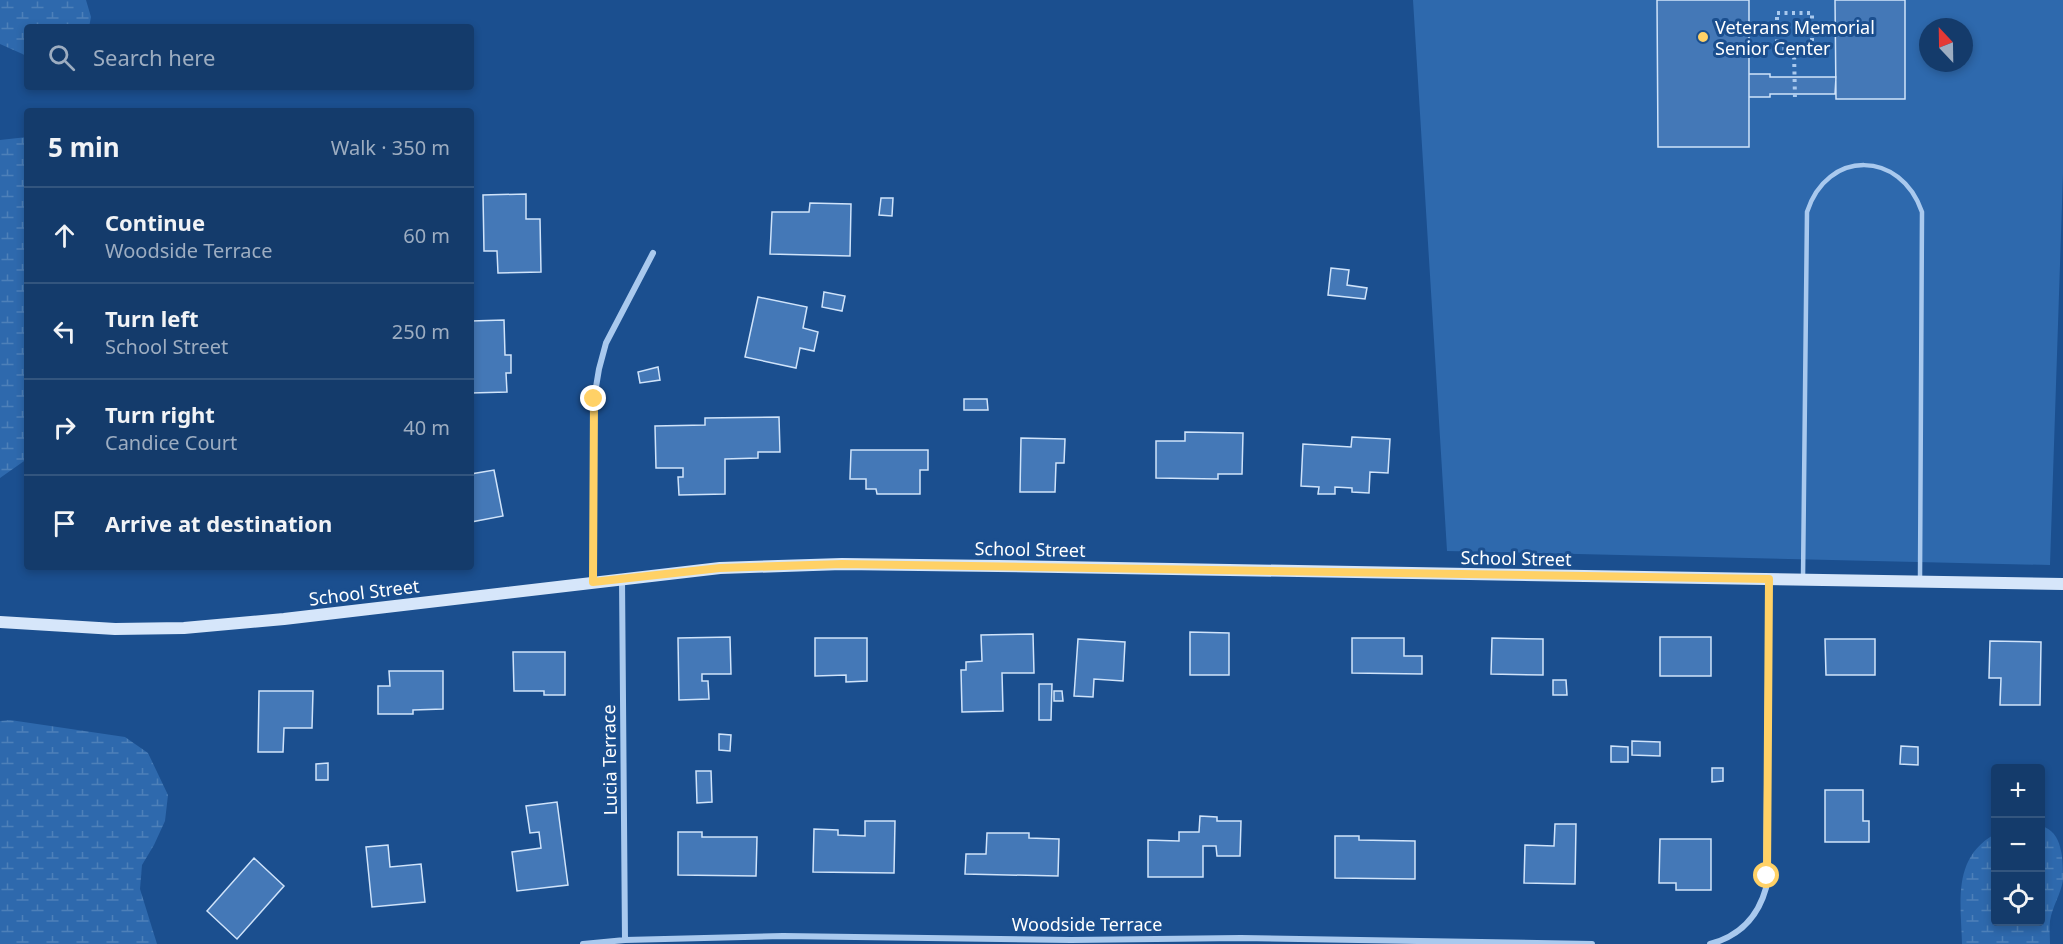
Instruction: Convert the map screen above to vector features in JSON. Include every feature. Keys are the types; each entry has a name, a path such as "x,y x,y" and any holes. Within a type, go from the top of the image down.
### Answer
{"street":[{"path":"593,582 593,433 594,399 599,369 606,343 653,253"},
{"name":"School Street","path":"0,622 115,629 184,628 284,619 720,568 842,564 2063,584"},
{"name":"Lucia Terrace","path":"622,579 625,940"},
{"path":"1710,944 1731,937 1750,921 1757,911 1766,888 1769,579"},
{"name":"Woodside Terrace","path":"583,944 625,940 783,936 1592,944"}],"lane":[{"path":"1803,580 1807,212 1811,201 1824,182 1842,170 1865,165 1887,170 1901,178 1913,191 1922,212 1920,582"}],"path":[{"path":"1777,13 1812,13 1812,49 1794,49 1777,49 1777,13"},
{"path":"1794,49 1795,100"}],"green space":[{"path":"0,0 86,0 91,17 90,24 24,24 24,55 0,44"},
{"path":"1413,0 2063,0 2063,174 2050,565 1447,551"},
{"path":"24,137 24,461 0,478 0,140"},
{"path":"10,720 125,737 148,753 168,795 165,821 142,865 140,889 157,944 0,944 0,721"},
{"path":"2045,828 2054,834 2060,847 2063,880 2050,921 2050,944 1962,944 1962,882 1965,868 1981,844 1991,837 1991,926 2045,926"}],"building":[{"name":"Veterans Memorial Senior Center","path":"1657,0 1749,0 1749,147 1658,147"},
{"name":"Veterans Memorial Senior Center","path":"1835,0 1905,0 1905,99 1836,99"},
{"path":"1749,74 1770,74 1770,77 1836,77 1835,94 1770,94 1770,97 1749,97"},
{"path":"526,194 526,219 540,219 541,272 498,273 497,251 484,251 483,195"},
{"path":"881,198 893,198 892,216 879,215"},
{"path":"810,203 851,204 850,256 770,254 772,212 809,212"},
{"path":"1331,268 1349,270 1347,285 1367,288 1365,299 1328,295"},
{"path":"824,292 845,296 842,311 822,307"},
{"path":"758,297 807,307 803,328 818,332 814,351 800,348 796,368 745,357"},
{"path":"504,320 505,355 511,355 511,373 506,373 507,392 474,393 474,321"},
{"path":"658,367 660,380 640,383 638,372"},
{"path":"964,399 987,399 988,410 964,410"},
{"path":"779,417 780,452 758,452 758,458 725,459 725,494 679,495 678,477 683,477 683,468 656,468 655,426 705,425 705,418"},
{"path":"1185,432 1243,433 1242,474 1218,474 1218,479 1156,478 1156,441 1185,441"},
{"path":"1352,437 1390,439 1388,473 1370,472 1369,493 1352,492 1352,488 1335,487 1335,494 1318,494 1319,487 1301,486 1303,444 1351,447"},
{"path":"1021,438 1065,439 1064,463 1056,463 1055,492 1020,492"},
{"path":"851,450 928,450 928,470 920,470 920,494 877,494 876,489 866,489 866,479 850,479"},
{"path":"494,470 503,516 474,521 474,473"},
{"path":"1190,632 1229,633 1229,675 1190,675"},
{"path":"1033,634 1034,673 1002,673 1003,711 962,712 961,670 966,670 966,662 982,661 981,635"},
{"path":"730,637 731,674 702,674 702,681 708,681 709,699 679,700 678,638"},
{"path":"1660,637 1711,637 1711,676 1660,676"},
{"path":"815,638 867,638 867,681 846,682 846,675 815,676"},
{"path":"1352,638 1404,638 1404,656 1422,656 1422,674 1352,673"},
{"path":"1492,638 1543,639 1543,675 1491,674"},
{"path":"1078,639 1125,642 1123,681 1094,679 1093,697 1074,696"},
{"path":"1825,639 1875,639 1875,675 1826,675"},
{"path":"1990,641 2041,642 2040,705 2000,705 2001,678 1989,678"},
{"path":"513,652 565,652 565,695 544,695 544,691 514,691"},
{"path":"389,671 443,671 443,709 413,710 413,714 378,714 378,686 390,686"},
{"path":"1553,680 1566,680 1567,695 1553,695"},
{"path":"1039,684 1052,684 1051,720 1039,720"},
{"path":"259,691 313,691 312,728 284,728 283,752 258,752"},
{"path":"1054,691 1062,691 1063,701 1054,701"},
{"path":"719,734 731,735 730,751 719,750"},
{"path":"1632,741 1660,742 1660,756 1632,755"},
{"path":"1611,746 1628,747 1628,762 1611,762"},
{"path":"1901,746 1918,747 1918,765 1900,764"},
{"path":"328,763 328,780 316,780 316,764"},
{"path":"1712,768 1723,768 1723,781 1712,782"},
{"path":"696,771 711,771 712,802 697,803"},
{"path":"1825,790 1863,790 1863,821 1869,821 1869,842 1825,842"},
{"path":"557,802 568,885 517,891 512,852 541,848 539,832 530,833 526,806"},
{"path":"1200,816 1217,817 1217,821 1241,821 1240,856 1217,856 1216,846 1203,846 1203,877 1148,877 1148,840 1179,841 1179,832 1199,832"},
{"path":"865,821 895,821 894,873 813,872 814,829 838,830 838,835 865,836"},
{"path":"1555,824 1576,824 1575,884 1524,883 1525,845 1554,846"},
{"path":"678,832 702,832 702,837 757,837 756,876 678,875"},
{"path":"987,833 1029,833 1029,838 1059,839 1058,876 965,874 966,854 986,854"},
{"path":"1335,836 1359,836 1359,840 1415,841 1415,879 1335,878"},
{"path":"1660,839 1711,839 1711,890 1676,890 1676,883 1659,883"},
{"path":"388,845 390,867 421,864 425,902 372,907 366,847"},
{"path":"254,858 284,886 237,939 207,911"}],"place":[{"name":"Veterans Memorial Senior Center","path":"1703,37"}],"route":[{"path":"594,399 593,582 720,568 842,564 1769,579 1767,876"}]}
